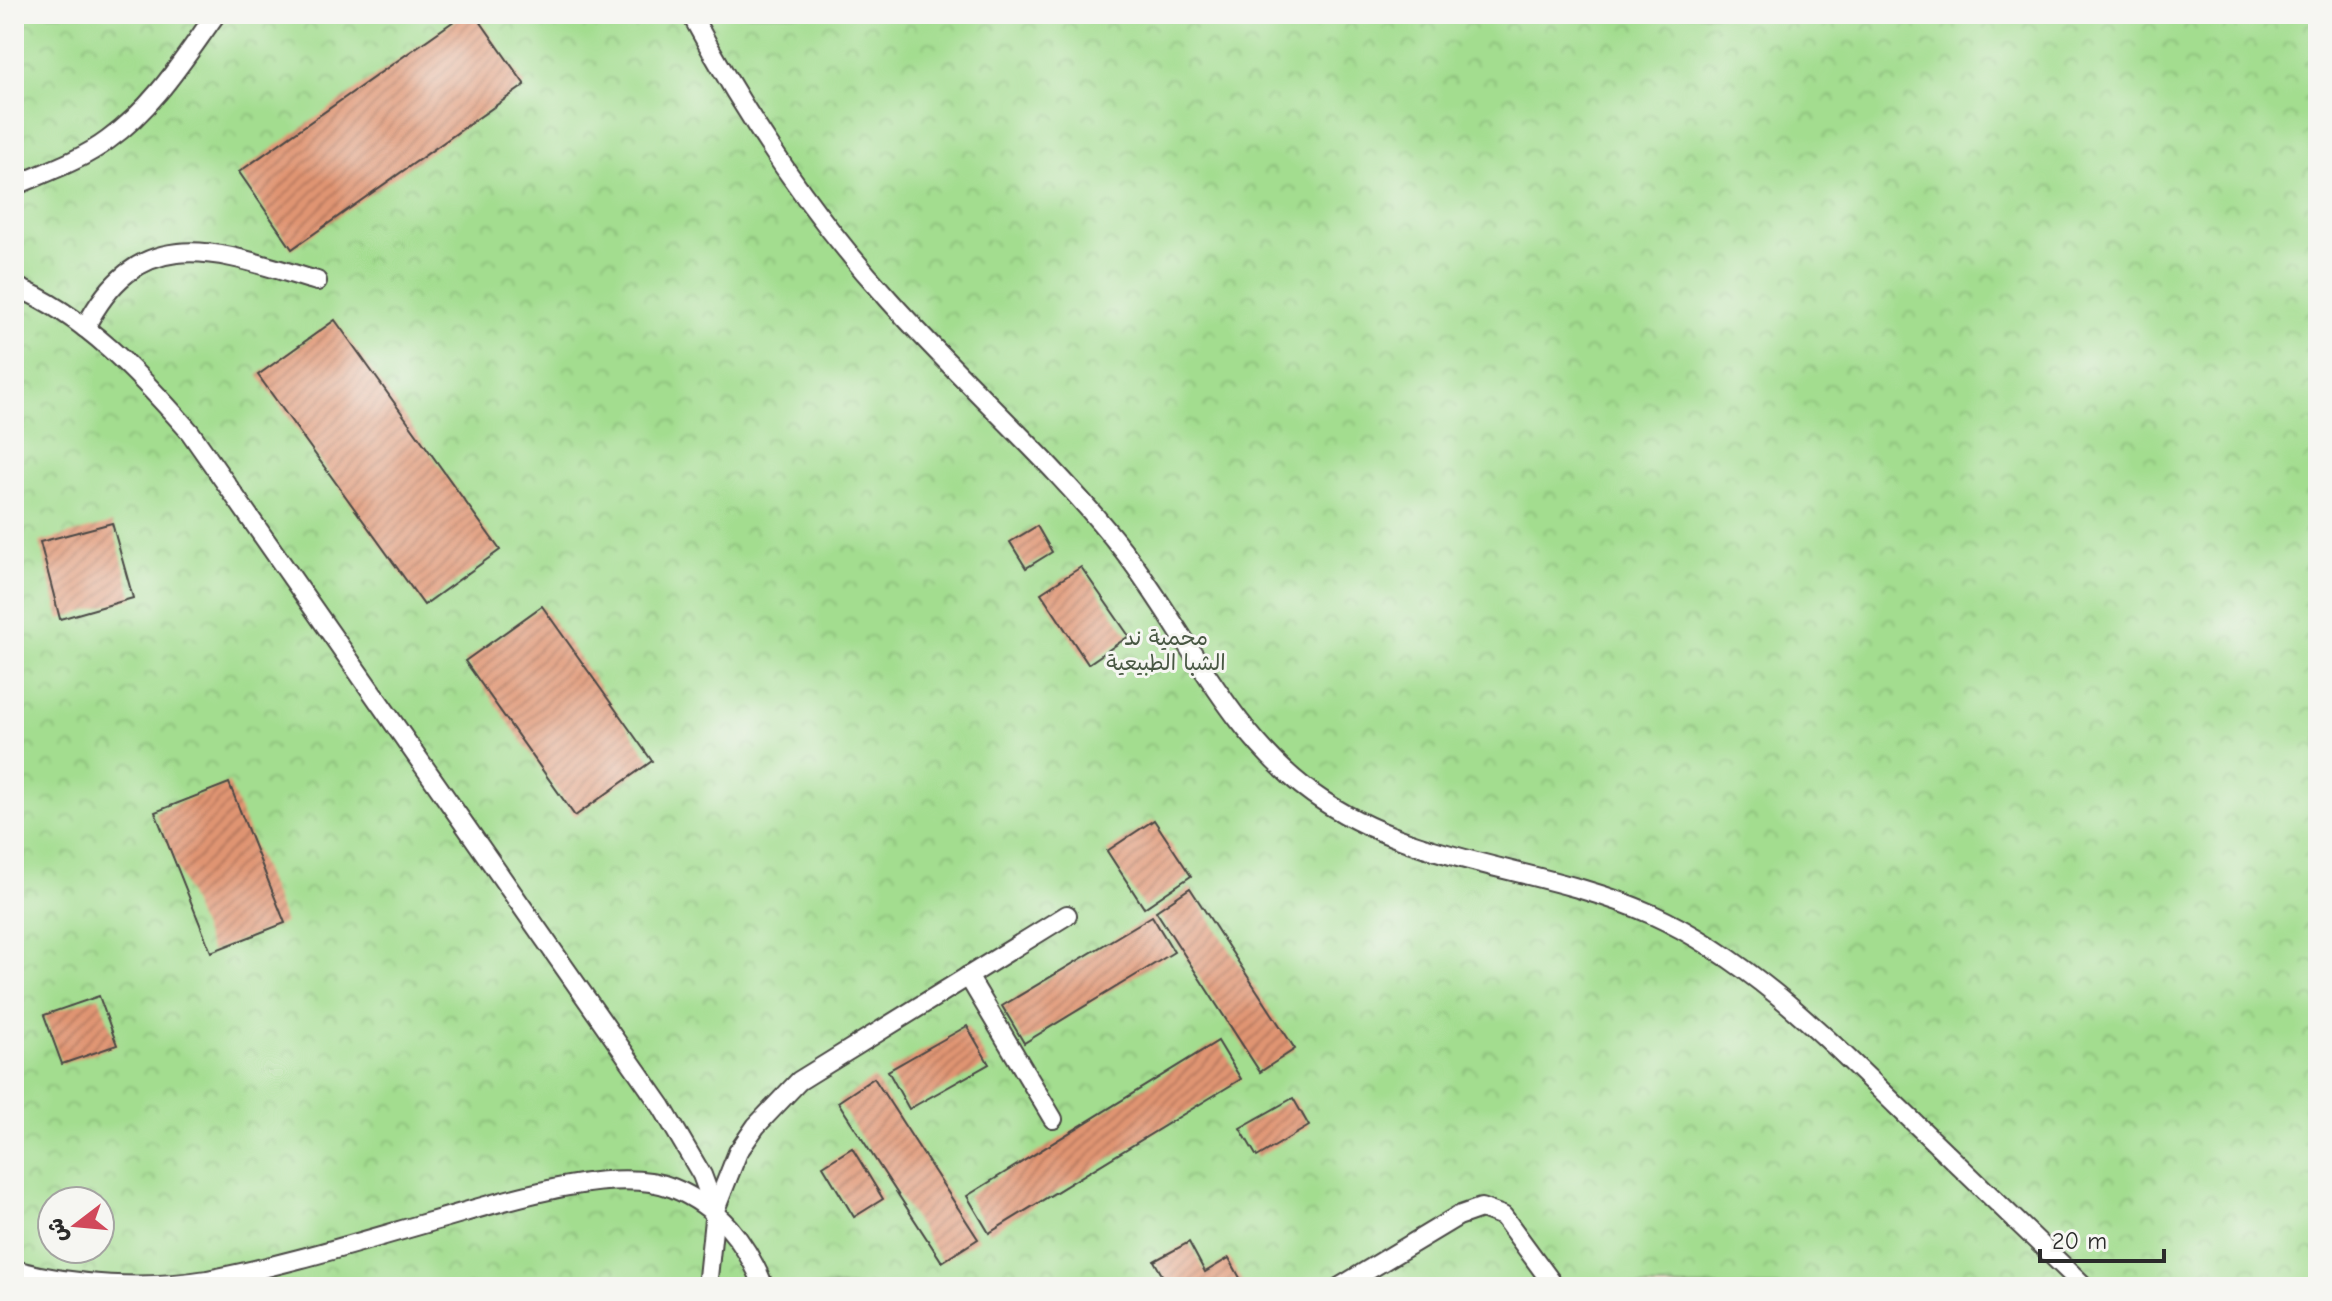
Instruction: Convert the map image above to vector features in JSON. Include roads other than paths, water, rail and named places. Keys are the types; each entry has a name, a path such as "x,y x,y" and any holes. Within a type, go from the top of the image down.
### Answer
{"lane":[{"path":"14,186 74,161 135,118 161,91 216,14"},
{"path":"691,14 769,146 825,223 952,368 1075,492 1134,565 1257,744 1313,794 1378,832 1449,856 1581,889 1652,915 1718,952 1780,997 1837,1048 2085,1287"},
{"path":"85,328 97,302 115,281 137,264 163,254 190,249 218,252 317,281"},
{"path":"14,286 85,328 141,376 190,432 662,1107 702,1175 715,1210 751,1254 764,1287"},
{"path":"707,1287 715,1210 738,1152 776,1102 799,1081 1067,915"},
{"path":"968,976 1053,1119"},
{"path":"14,1270 39,1277 122,1285 204,1280 285,1262 562,1186 616,1181 670,1187 715,1210"},
{"path":"1340,1287 1458,1216 1481,1208 1503,1216 1555,1287"}],"park label":[{"name":"محمية ند الشبا الطبيعية","path":"1166,650"}]}
